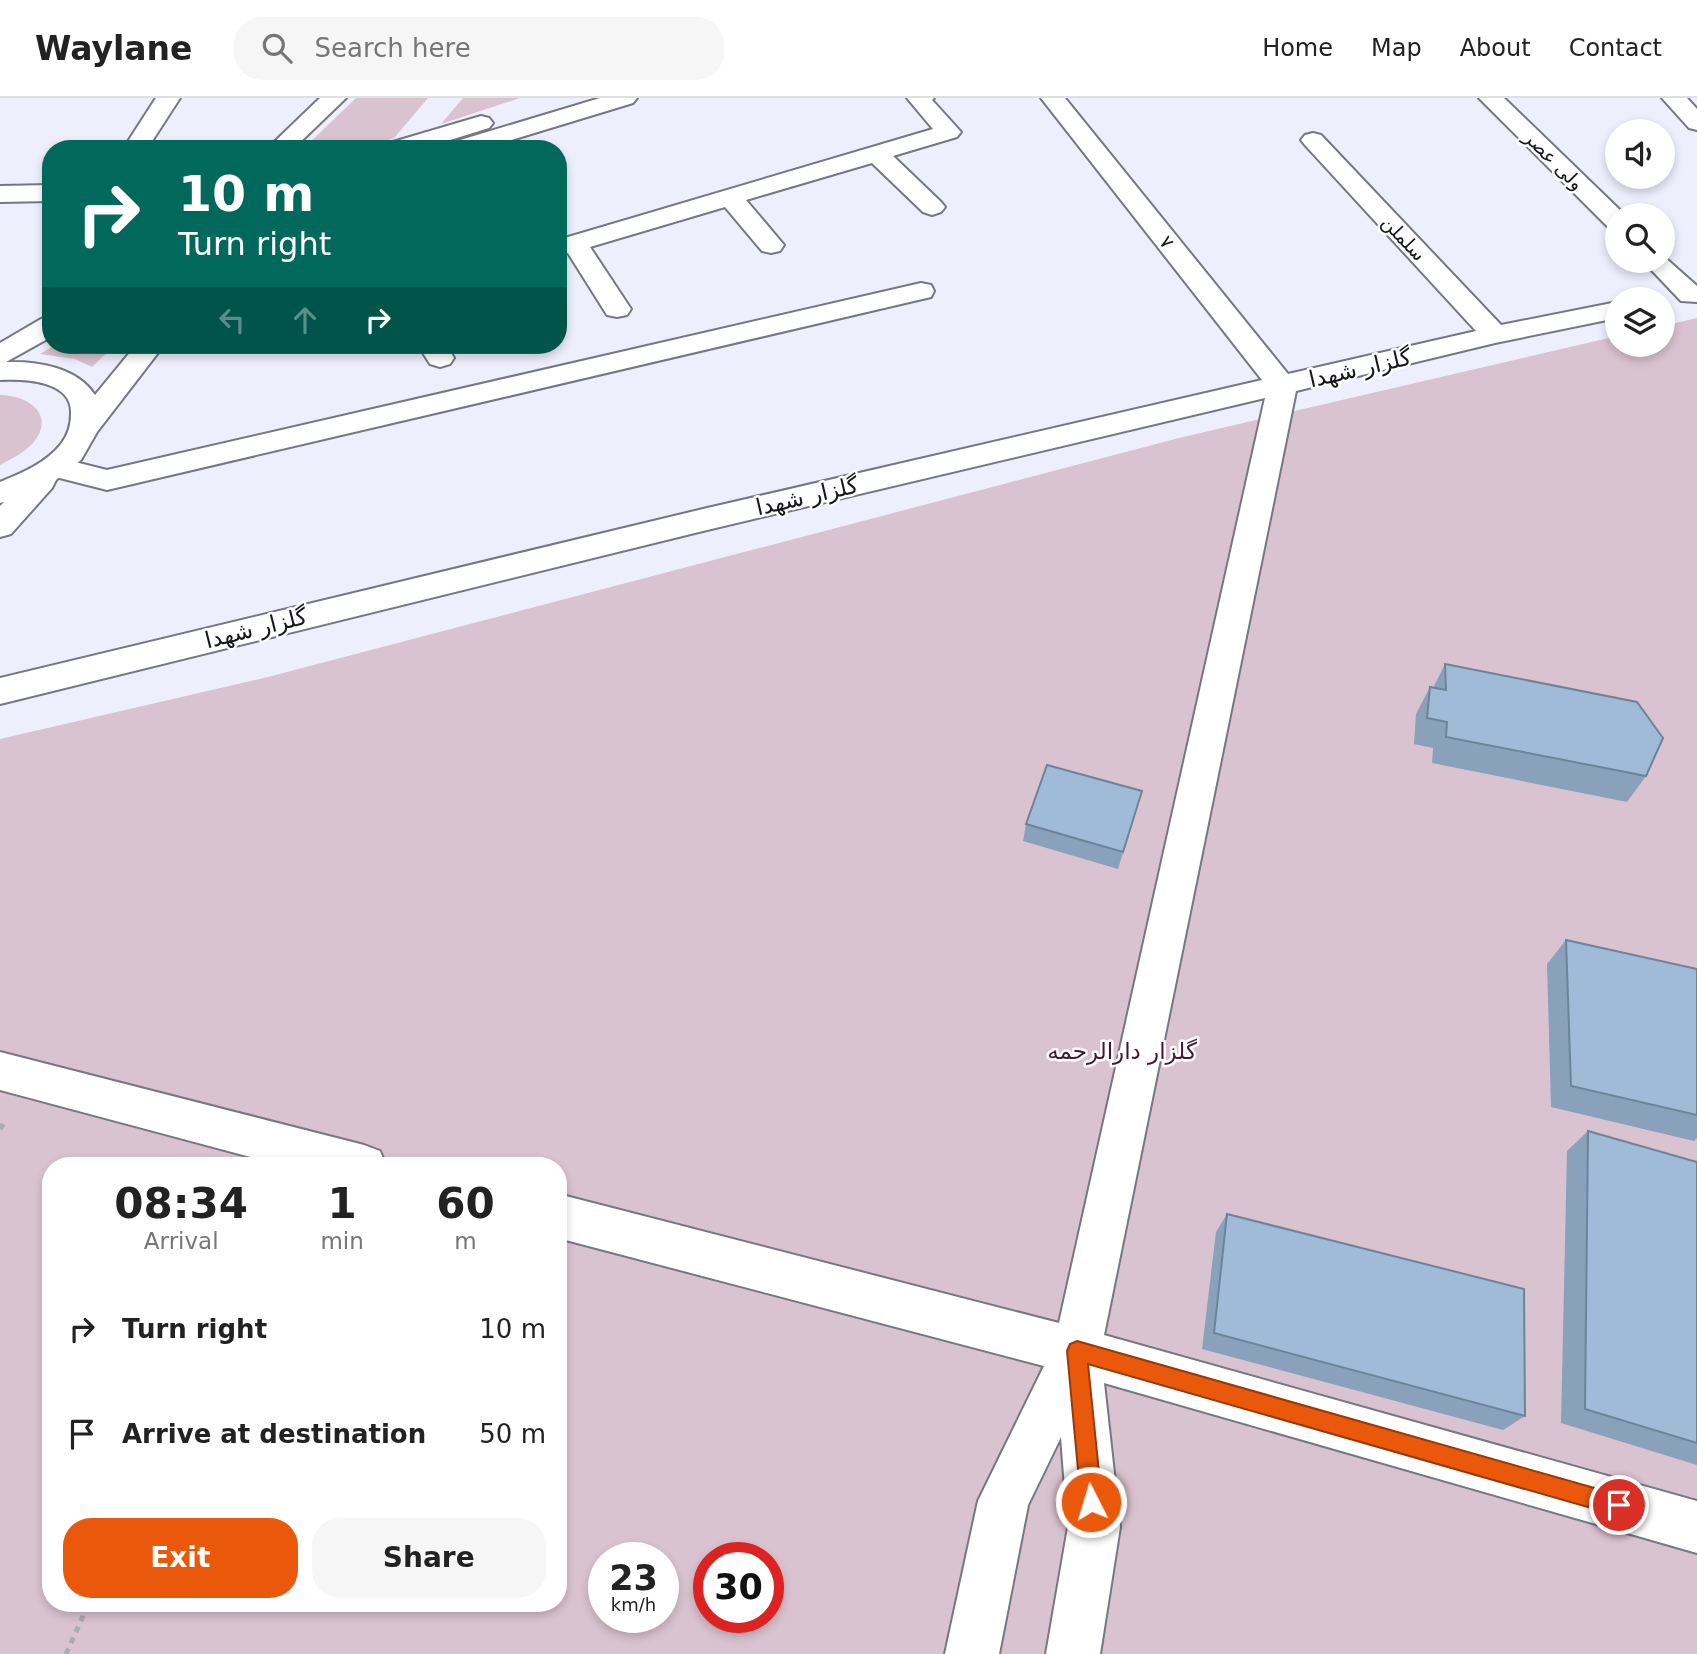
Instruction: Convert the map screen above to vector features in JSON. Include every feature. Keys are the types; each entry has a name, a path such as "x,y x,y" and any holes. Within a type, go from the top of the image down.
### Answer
{"street":[{"path":"141,140 167,98"},
{"path":"289,140 334,98"},
{"path":"425,140 563,98"},
{"path":"486,140 625,98"},
{"path":"567,246 949,132 918,99 922,98"},
{"name":"۷","path":"1053,98 1282,386"},
{"name":"ولی عصر","path":"1491,98 1605,210"},
{"path":"1674,98 1697,123"},
{"name":"سلملن","path":"1313,140 1495,335"},
{"path":"877,154 932,207"},
{"path":"0,194 42,193"},
{"path":"731,198 771,245"},
{"path":"567,247 617,309"},
{"path":"0,493 25,484 55,467 107,480 929,301 901,265"},
{"path":"1669,273 1694,295"},
{"path":"1675,299 1694,295"},
{"name":"گلزار شهدا","path":"0,691 703,520 1495,335 1605,312"},
{"path":"0,355 42,330"},
{"path":"0,526 76,446 87,425 143,354"},
{"path":"0,371 36,372 60,379 79,390 87,406 87,425"},
{"path":"972,1654 1003,1501 1077,1351 1282,386"},
{"path":"0,667 11,670 84,660 305,616"},
{"path":"0,1070 330,1157"},
{"path":"567,1218 1077,1351 1697,1527"},
{"path":"1073,1654 1094,1527 1077,1351"}],"path":[{"path":"66,1654 85,1612"}],"green space":[{"path":"356,98 428,98 394,138 389,140 312,140"},
{"path":"463,98 520,98 441,124"},
{"name":"گلزار دارالرحمه","path":"1697,318 1697,1654 0,1654 0,739 264,678 1179,438 1605,339 1605,357 1675,357 1675,323"},
{"path":"40,354 106,354 92,367 75,359"},
{"path":"0,395 29,403 36,408 42,424 40,433 29,447 0,465"}],"building":[{"path":"1445,664 1637,702 1663,738 1646,776 1446,737 1447,722 1427,718 1430,687 1446,690"},
{"path":"1047,765 1142,791 1123,852 1026,824"},
{"path":"1566,940 1697,969 1697,1115 1571,1086"},
{"path":"1588,1131 1697,1162 1697,1443 1585,1409"},
{"path":"1227,1214 1524,1289 1525,1416 1214,1333"}],"route":[{"path":"1091,1502 1077,1351 1619,1505"}]}
